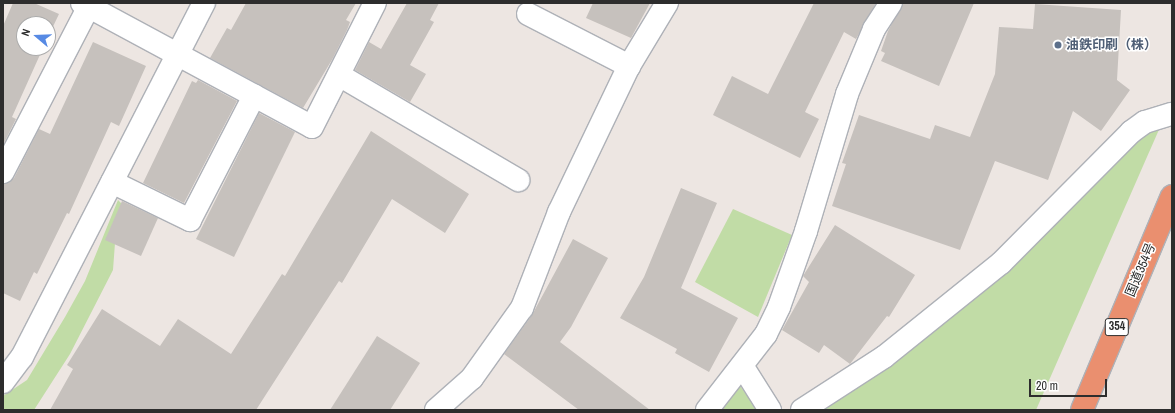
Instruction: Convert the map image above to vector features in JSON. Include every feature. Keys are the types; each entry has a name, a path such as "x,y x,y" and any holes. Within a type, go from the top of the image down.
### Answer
{"highway":[{"name":"国道354号","path":"1082,410 1172,196"}],"street":[{"path":"3,382 22,357 204,3"},
{"path":"3,172 86,5 312,127 375,3"},
{"path":"436,410 472,378 522,308 559,212 629,66 667,3"},
{"path":"707,410 742,367 766,334 779,307 806,231 847,94 874,29 891,3"},
{"path":"528,14 629,66"},
{"path":"339,75 518,180"},
{"path":"112,182 190,220 254,96"},
{"path":"802,410 884,357 1001,263 1131,132 1145,122 1172,114"},
{"path":"742,367 770,410"}],"green space":[{"path":"1161,125 1036,410 823,410 1138,138"},
{"path":"118,200 129,211 115,243 113,270 70,354 34,410 3,410 3,396 27,380 85,281"},
{"path":"733,209 792,235 758,317 695,282"},
{"path":"740,386 758,410 721,410"}],"building":[{"path":"13,3 34,3 59,14 56,20 56,16 16,16 16,56 39,56 12,117 16,119 3,145 3,26"},
{"path":"246,3 356,3 346,20 350,22 333,58 303,108 210,58 227,28 231,30"},
{"path":"407,3 439,3 430,20 434,22 410,65 426,74 410,102 355,70 369,42 381,49"},
{"path":"593,3 650,3 631,38 586,18"},
{"path":"814,3 876,3 856,39 844,32 805,112 819,119 800,158 713,115 732,76 768,94"},
{"path":"903,3 974,3 939,86 881,61 885,53 881,51 888,31"},
{"path":"1035,4 1121,10 1117,80 1130,90 1101,131 1073,111 1048,180 995,161 960,250 832,206 846,164 842,163 859,115 930,139 935,125 970,137 995,74 999,27 1033,29"},
{"path":"93,42 146,66 119,126 111,122 69,214 67,213 37,274 34,272 20,301 3,293 3,184 14,178 39,129 50,134"},
{"path":"198,80 237,101 184,203 143,183 192,81 196,83"},
{"path":"259,113 295,132 234,257 196,239"},
{"path":"371,131 469,194 445,233 392,199 342,283 339,281 256,410 50,410 73,369 67,365 102,309 160,346 178,319 231,354 282,274 285,276"},
{"path":"681,188 717,203 681,288 738,318 709,372 675,353 677,349 620,318 644,277"},
{"path":"122,201 158,218 141,256 105,240"},
{"path":"835,225 915,275 889,317 887,316 850,364 824,345 819,353 782,330 809,282 803,276"},
{"path":"573,239 608,258 571,327 560,342 650,410 579,410 504,354 532,315"},
{"path":"377,336 420,363 390,410 330,410"}],"place":[{"name":"油鉄印刷（株）","path":"1058,45"}]}
